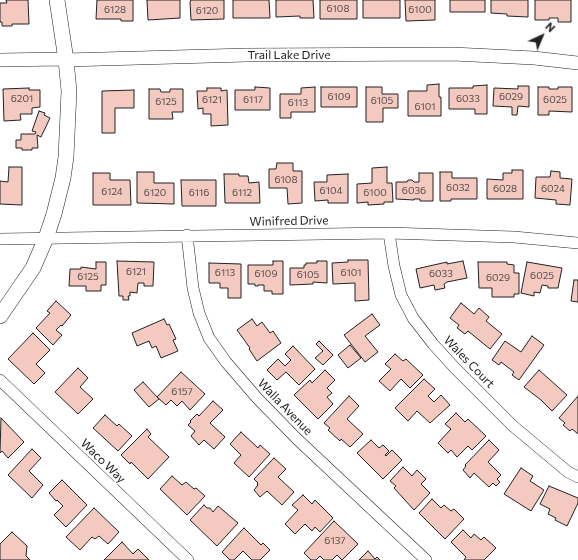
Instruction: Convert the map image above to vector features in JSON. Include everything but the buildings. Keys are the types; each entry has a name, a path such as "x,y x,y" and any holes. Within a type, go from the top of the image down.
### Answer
{"main road":[{"path":"0,316 33,268 46,238 63,178 66,157 69,91 57,0"}],"street":[{"name":"Trail Lake Drive","path":"0,60 66,60 247,55 453,54 534,58 578,63"},
{"name":"Winifred Drive","path":"0,239 389,233 514,237 578,243"},
{"name":"Wales Court","path":"389,233 394,266 401,295 413,318 433,344 513,426 568,472 578,477"},
{"name":"Walla Avenue","path":"187,236 193,288 199,313 210,338 226,362 257,398 297,439 426,560"},
{"name":"Waco Way","path":"0,380 188,560"}]}
